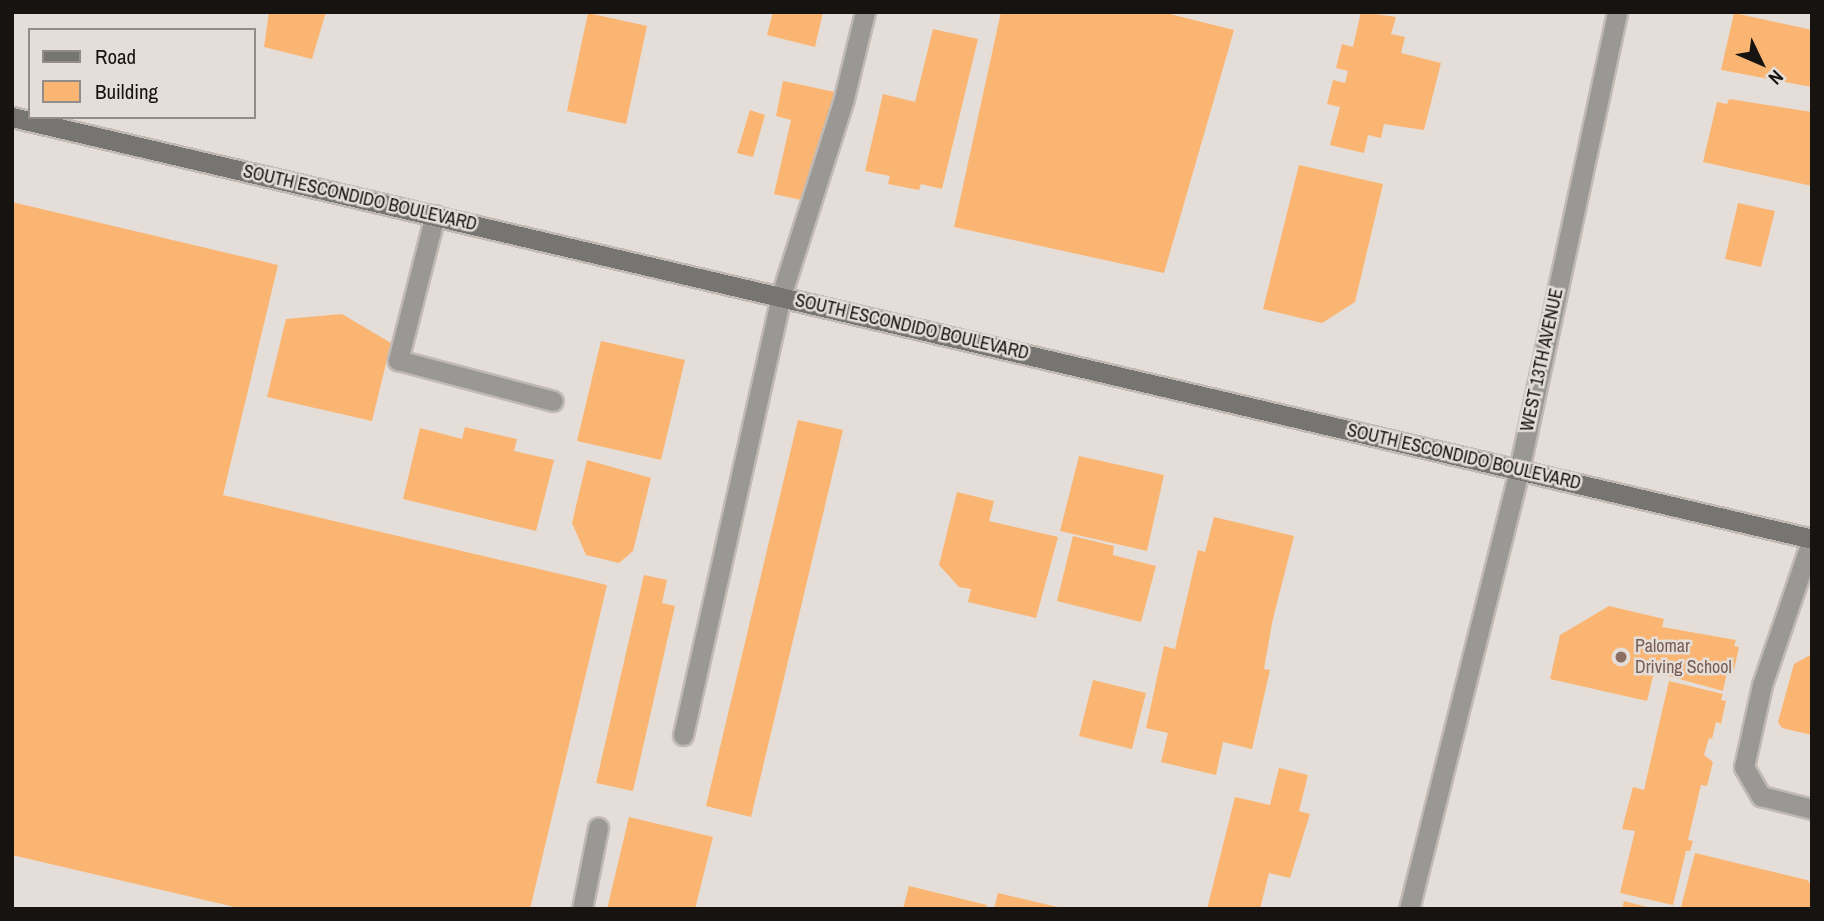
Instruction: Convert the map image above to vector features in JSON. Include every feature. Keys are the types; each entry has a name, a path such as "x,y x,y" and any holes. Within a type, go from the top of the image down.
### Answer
{"main road":[{"name":"SOUTH ESCONDIDO BOULEVARD","path":"12,117 1812,538"}],"street":[{"path":"683,735 781,296 844,98 865,12"},
{"name":"WEST 13TH AVENUE","path":"1409,909 1520,470 1617,12"},
{"path":"435,215 398,360 553,401"},
{"path":"1812,538 1762,685 1744,767 1761,796 1812,809"},
{"path":"582,909 598,828"}],"building":[{"path":"269,12 326,12 312,59 264,47"},
{"path":"773,12 823,12 815,47 767,35"},
{"path":"1001,12 1162,12 1234,30 1164,273 954,227"},
{"path":"1361,12 1396,17 1391,34 1405,37 1401,53 1441,63 1424,130 1384,124 1381,138 1368,135 1364,153 1330,145 1340,107 1327,104 1333,80 1345,83 1348,71 1336,68 1342,44 1353,47"},
{"path":"588,13 647,26 626,124 567,111"},
{"path":"1734,13 1812,30 1812,87 1721,70"},
{"path":"933,29 978,39 942,189 921,184 919,190 888,184 890,176 865,171 883,94 915,102"},
{"path":"783,81 835,92 810,202 774,194 791,120 776,116"},
{"path":"1729,99 1812,112 1812,186 1703,162 1717,102 1727,104"},
{"path":"750,110 765,115 753,157 737,153"},
{"path":"1299,165 1383,184 1355,302 1322,323 1263,309"},
{"path":"12,202 278,265 223,495 607,585 530,909 243,909 12,855"},
{"path":"1738,203 1775,211 1761,267 1725,259"},
{"path":"342,314 391,343 372,421 267,397 286,319"},
{"path":"601,341 685,360 661,460 577,441"},
{"path":"798,420 843,430 751,817 706,806"},
{"path":"465,427 517,439 514,451 554,460 536,531 403,499 420,428 462,439"},
{"path":"1079,456 1164,475 1147,551 1060,531"},
{"path":"587,460 651,478 633,551 619,563 586,555 572,523"},
{"path":"957,492 994,501 989,521 1058,537 1036,618 968,602 971,589 959,587 939,565"},
{"path":"1214,517 1294,536 1272,623 1264,669 1270,670 1252,749 1223,742 1216,775 1161,762 1168,733 1146,728 1164,646 1175,649 1198,550 1205,552"},
{"path":"1073,536 1114,546 1113,555 1156,566 1141,622 1057,601"},
{"path":"644,575 667,580 662,603 675,606 633,791 596,783"},
{"path":"1609,606 1664,619 1662,627 1736,640 1734,646 1739,647 1734,670 1728,668 1723,691 1654,672 1647,701 1550,679 1560,635"},
{"path":"1812,654 1812,735 1782,728 1778,722 1794,664"},
{"path":"1093,680 1146,693 1132,749 1079,736"},
{"path":"1669,681 1723,694 1721,700 1726,701 1721,724 1716,722 1704,755 1713,762 1707,786 1701,785 1688,840 1693,841 1690,851 1686,851 1673,905 1620,893 1635,831 1622,829 1633,787 1644,790"},
{"path":"1279,768 1308,775 1299,811 1310,814 1290,878 1269,873 1260,909 1207,909 1235,797 1270,805"},
{"path":"629,817 713,837 695,909 607,909"},
{"path":"1695,853 1807,880 1812,885 1812,909 1681,907"},
{"path":"909,886 987,905 986,909 903,909"},
{"path":"998,893 1062,908 1062,909 994,909"},
{"path":"1624,901 1651,908 1651,909 1622,909"}],"place":[{"name":"Palomar Driving School","path":"1621,657"}]}
